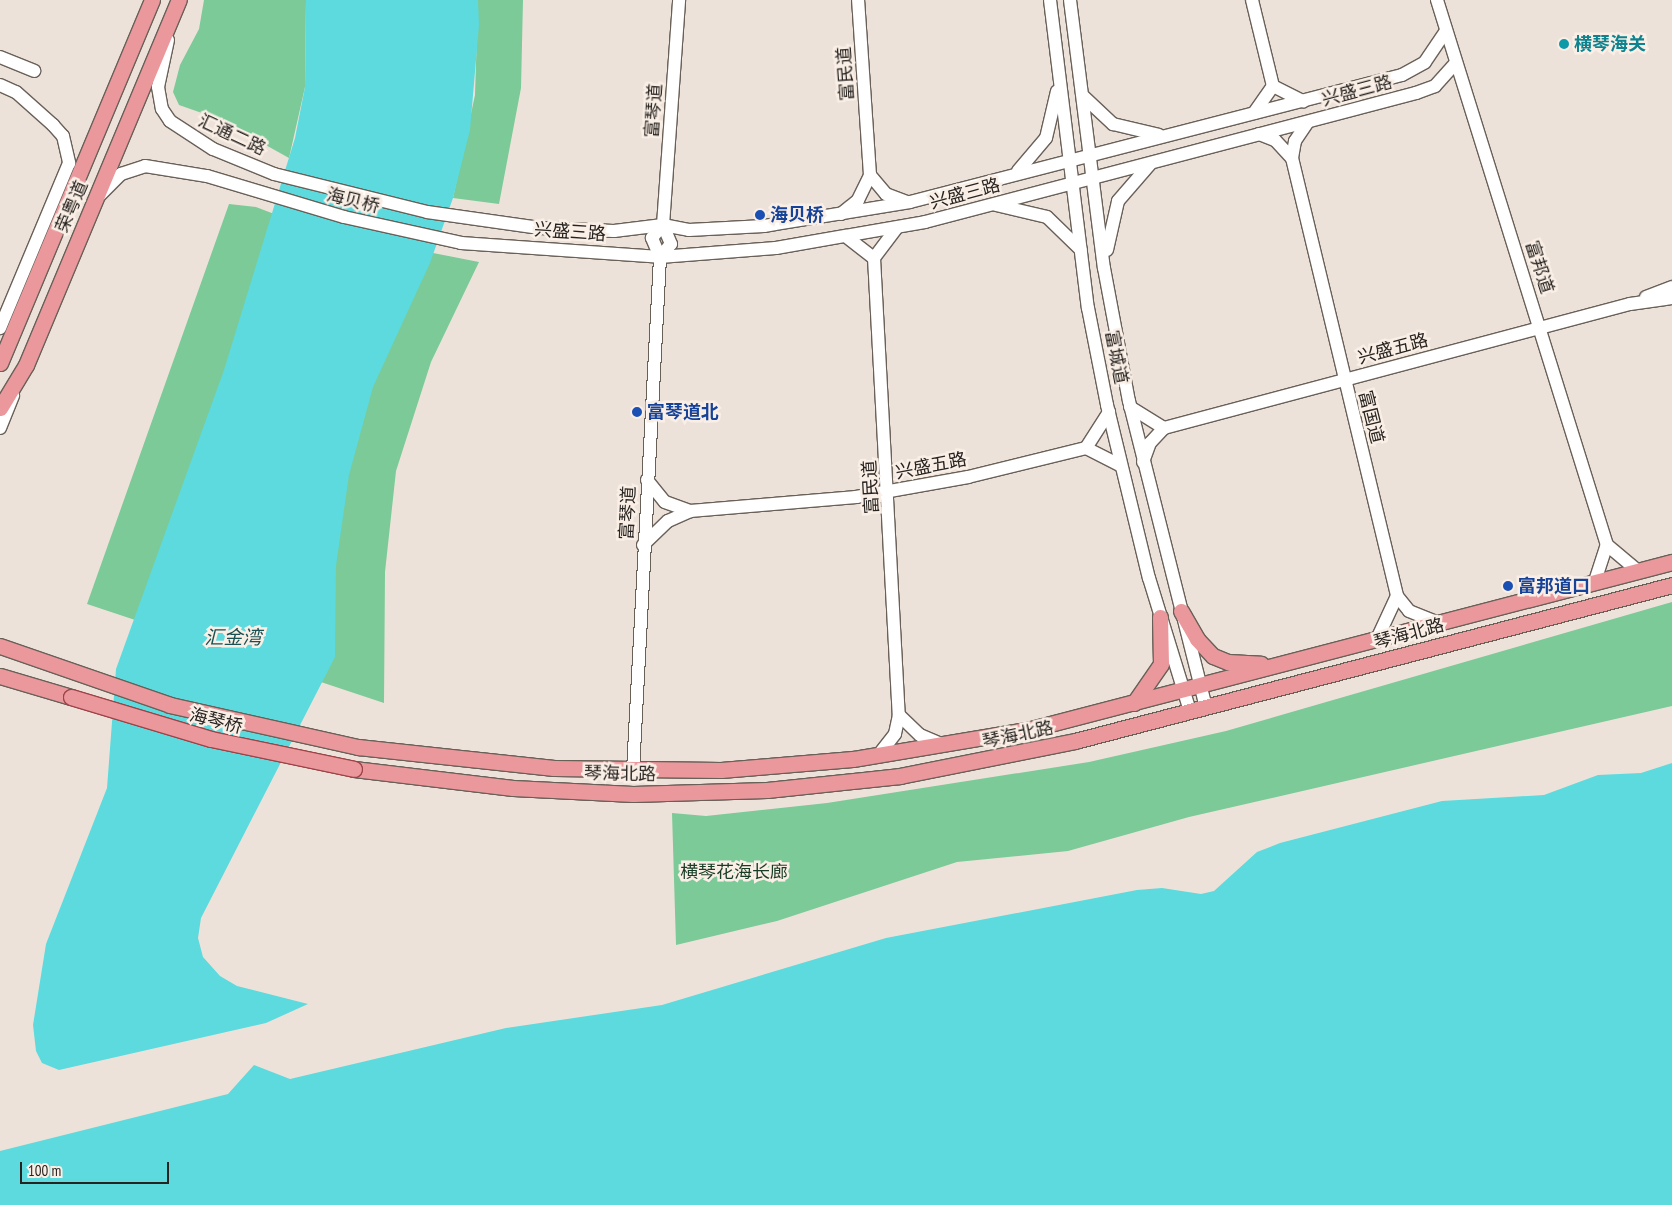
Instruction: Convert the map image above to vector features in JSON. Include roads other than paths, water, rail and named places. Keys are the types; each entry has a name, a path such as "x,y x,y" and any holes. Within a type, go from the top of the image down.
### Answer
{"main road":[{"name":"荣粤道","path":"1,361 152,0"},
{"name":"荣粤道","path":"26,365 177,7"},
{"path":"0,408 26,365"},
{"name":"琴海北路","path":"358,748 495,764 633,771 765,768 878,756 946,746 1134,703 1672,562"},
{"name":"琴海北路","path":"354,770 553,791 767,790 988,761 1206,707 1672,585"},
{"path":"1181,611 1196,639 1214,656 1236,663 1280,664"},
{"path":"1134,703 1161,664 1160,617"},
{"name":"海琴桥","path":"0,646 79,676 217,718 358,748"},
{"name":"海琴桥","path":"0,676 211,739 354,770"}],"street":[{"name":"富琴道","path":"633,771 643,545 660,257 652,238 663,226 680,0"},
{"name":"富民道","path":"858,0 870,175"},
{"name":"富城道","path":"1050,0 1081,250 1109,412 1160,617 1190,711"},
{"name":"富城道","path":"1070,0 1084,97 1104,268 1130,407 1206,707"},
{"path":"1252,0 1273,86 1254,113"},
{"name":"富邦道","path":"1437,0 1541,328 1606,545"},
{"name":"汇通二路","path":"177,7 158,87 162,110 170,122 213,149 274,174"},
{"name":"兴盛三路","path":"465,220 577,230 663,226 726,229 838,216 910,202 1016,173 1402,75 1425,62 1446,31"},
{"path":"0,56 34,71"},
{"name":"兴盛三路","path":"461,242 660,257 848,238 897,228 1094,179 1435,86 1456,63"},
{"path":"1016,173 1046,138 1060,80"},
{"name":"荣粤道","path":"0,84 16,92 63,136 69,163 0,328"},
{"path":"1273,86 1303,101"},
{"path":"1084,97 1113,124 1164,136"},
{"path":"1292,158 1295,141 1308,122"},
{"path":"1259,134 1275,140 1292,158"},
{"name":"富国道","path":"1292,158 1397,596"},
{"path":"1104,268 1118,201 1150,164"},
{"name":"海贝桥","path":"94,203 121,174 145,166 207,176 267,196 461,242"},
{"name":"海贝桥","path":"274,174 465,220"},
{"path":"838,216 858,200 870,175 886,194 910,202"},
{"path":"992,204 1047,217 1081,250"},
{"path":"848,238 874,258 897,228"},
{"name":"富民道","path":"874,258 889,492 899,715"},
{"path":"1630,304 1672,287"},
{"path":"1630,304 1672,298"},
{"name":"兴盛五路","path":"1164,428 1630,304"},
{"name":"荣粤道","path":"0,428 26,365"},
{"path":"1130,407 1164,428 1150,443 1143,462"},
{"path":"1109,412 1086,448 1121,466"},
{"name":"兴盛五路","path":"690,511 889,492 1086,448"},
{"path":"647,480 665,502 690,511"},
{"path":"643,545 668,521 690,511"},
{"path":"1594,581 1606,545 1637,570"},
{"path":"1377,639 1397,596 1409,610 1438,623"},
{"path":"878,756 894,734 899,715 920,735 946,746"}],"water":[{"name":"汇金湾","path":"306,0 478,0 479,25 470,130 453,198 430,263 373,387 349,475 336,566 335,657 201,918 198,938 203,957 220,976 237,986 308,1004 266,1023 59,1070 42,1063 36,1051 33,1025 46,944 107,788 116,669 224,370 295,138 305,87"},
{"path":"1672,763 1672,1205 0,1205 0,1151 228,1094 254,1065 290,1079 506,1028 662,1005 886,938 1137,890 1162,888 1201,894 1214,891 1257,852 1280,843 1442,801 1544,795 1598,775 1641,773"}],"place":[{"name":"横琴海关","path":"1564,44"},
{"name":"海贝桥","path":"760,215"},
{"name":"富琴道北","path":"637,412"},
{"name":"富邦道口","path":"1508,586"}],"park label":[{"name":"横琴花海长廊","path":"734,872"}]}
